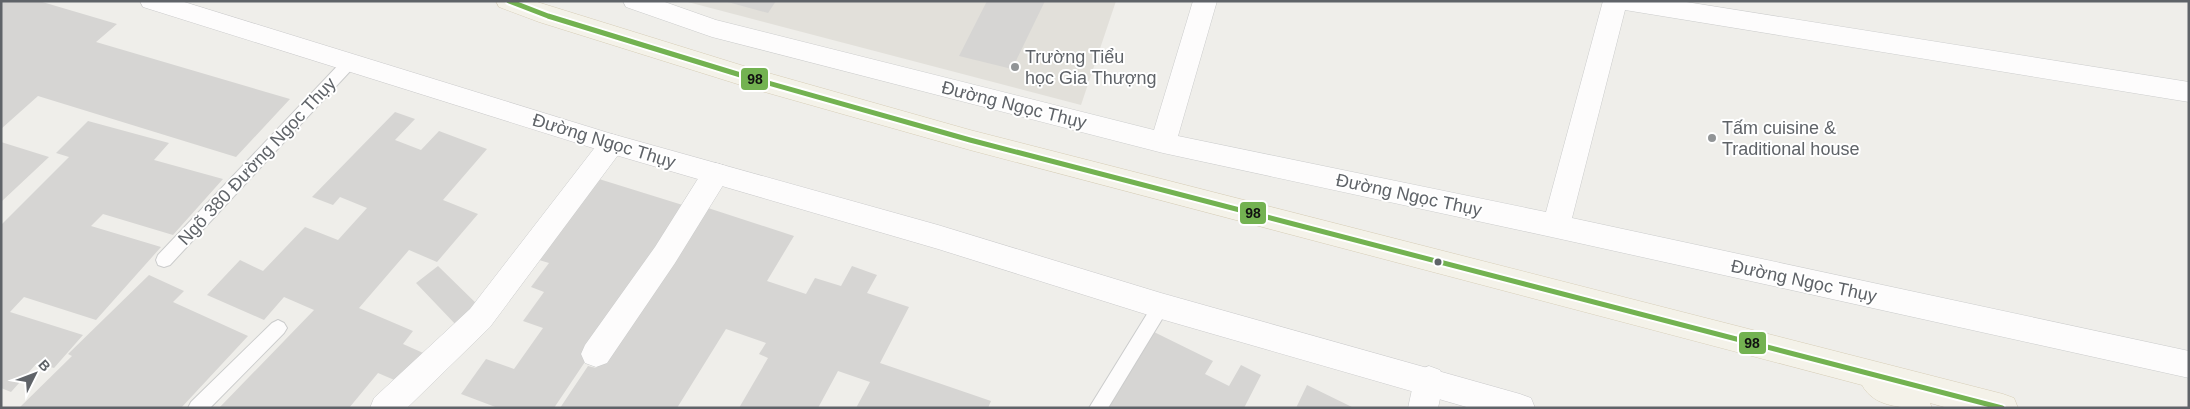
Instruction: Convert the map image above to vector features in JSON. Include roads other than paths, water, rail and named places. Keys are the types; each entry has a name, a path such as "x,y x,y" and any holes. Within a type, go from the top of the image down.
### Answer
{"main road":[{"path":"508,1 558,19 747,77 970,140 2003,408"},
{"path":"1843,366 1917,408"}],"street":[{"name":"Đường Ngọc Thụy","path":"152,1 612,144 938,237 1161,306 1426,394 1520,408"},
{"name":"Đường Ngọc Thụy","path":"635,1 712,28 1163,143 1556,226 2189,366"},
{"path":"1163,143 1205,1"},
{"path":"1556,226 1615,1"},
{"path":"1622,1 2189,92"},
{"path":"385,408 480,318 612,144"},
{"path":"596,354 665,255 716,174"}],"lane":[{"name":"Ngõ 380 Đường Ngọc Thụy","path":"164,260 350,62"},
{"path":"1098,408 1161,306"},
{"path":"197,408 278,328"}],"place":[{"name":"Trường Tiểu học Gia Thượng","path":"1015,67"},
{"name":"Tấm cuisine & Traditional house","path":"1712,138"}]}
